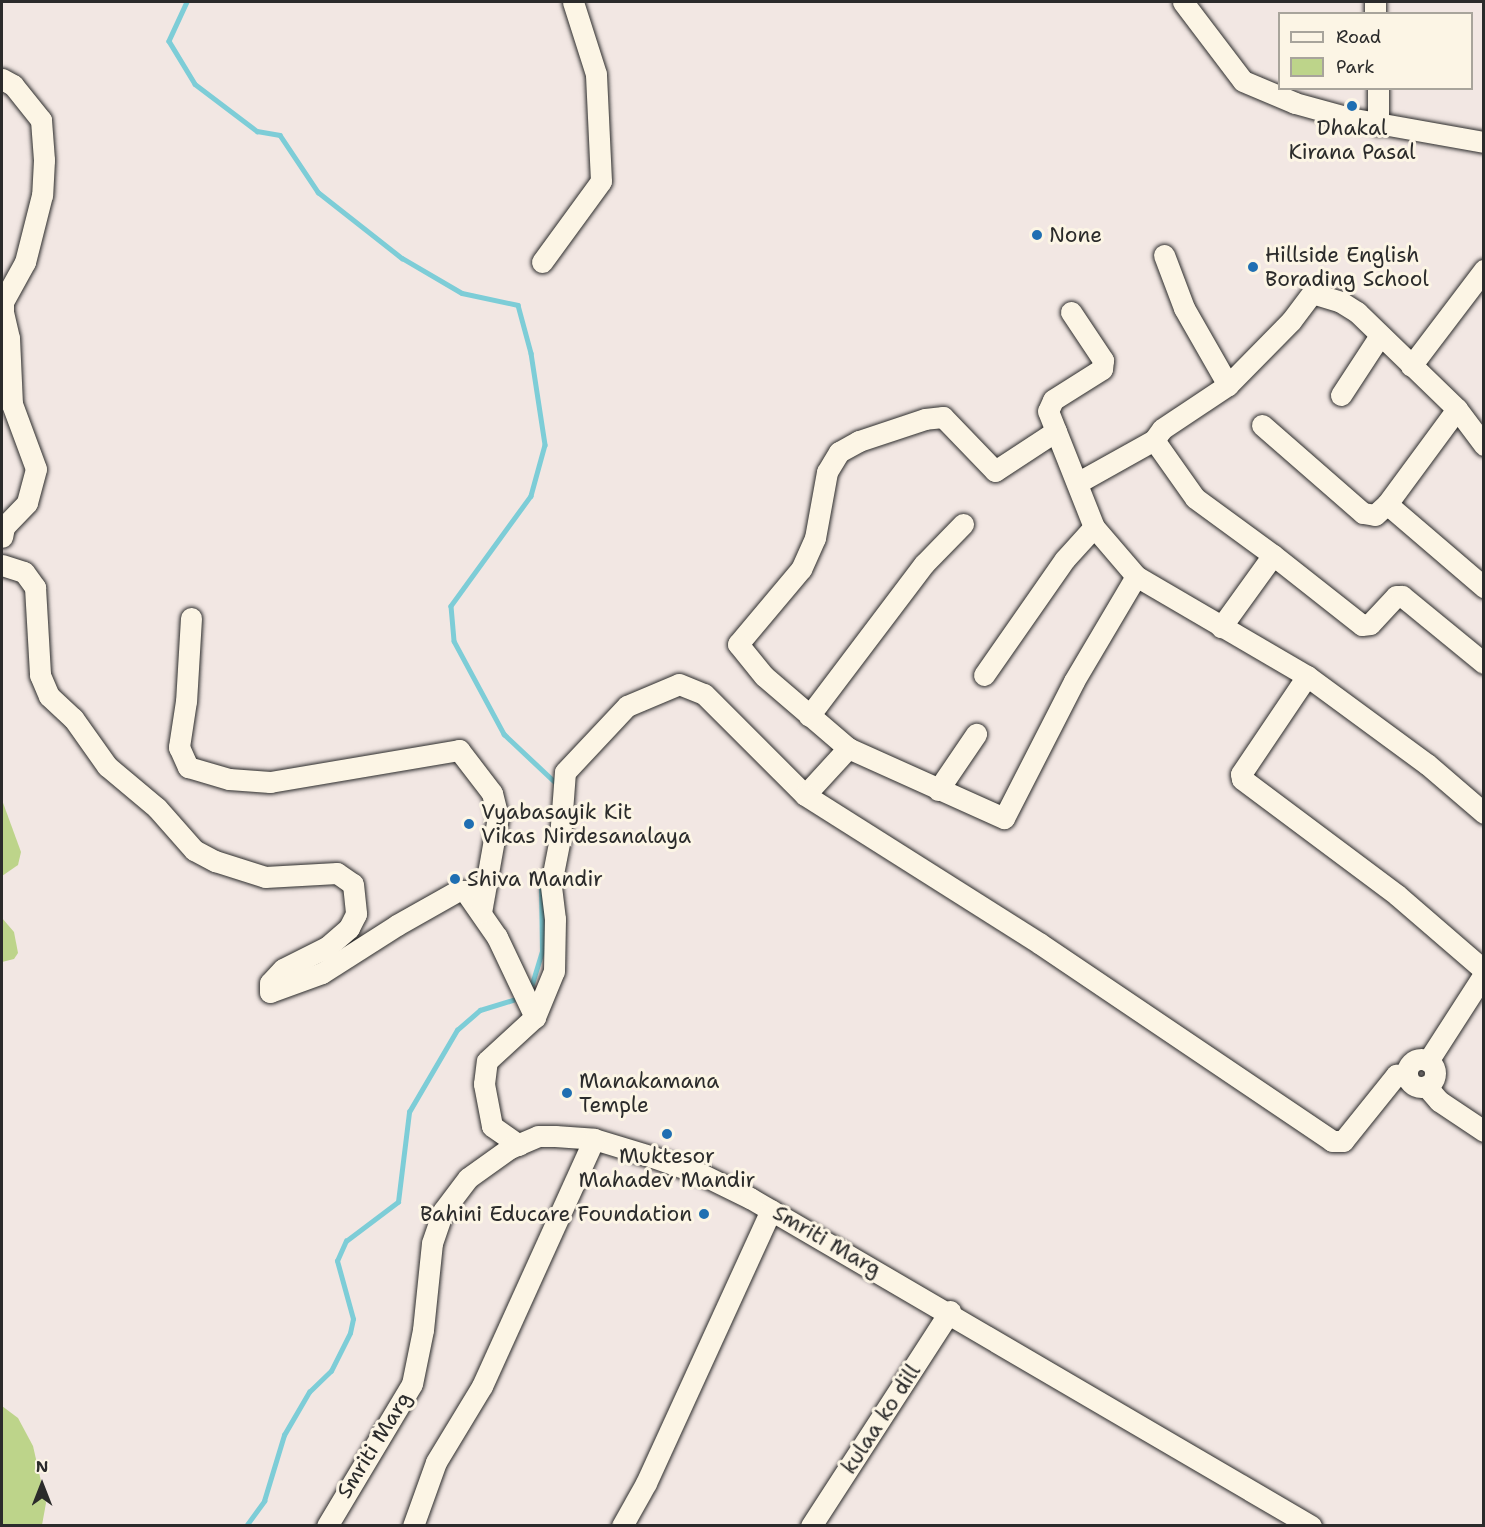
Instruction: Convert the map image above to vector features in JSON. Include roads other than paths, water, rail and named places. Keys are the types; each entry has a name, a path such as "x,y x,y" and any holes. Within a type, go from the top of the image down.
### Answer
{"street":[{"path":"542,262 601,181 596,74 577,11 593,2"},
{"path":"1183,2 1243,81 1295,104 1378,125 1484,142"},
{"path":"2,79 13,85 41,120 44,160 42,195 25,262 3,302 9,338 12,404 36,469 27,503 4,527 2,537"},
{"path":"1378,90 1378,125"},
{"path":"1164,255 1184,308 1228,385"},
{"path":"1411,366 1481,281"},
{"path":"1077,483 1154,440 1162,429 1228,385 1255,360 1312,293 1341,302 1358,312 1379,337 1457,409 1484,445"},
{"path":"1071,312 1103,365 1048,404 1056,432 1094,527 1136,576 1307,676 1426,764 1484,813"},
{"path":"1341,395 1379,337"},
{"path":"1262,425 1363,513 1375,515 1387,504 1457,409"},
{"path":"1056,432 995,471 944,417 903,426 839,452 827,472 815,538 801,569 738,644 764,676 848,748 1004,818 1074,681 1136,576"},
{"path":"1154,440 1195,498 1273,555 1362,625 1370,624 1396,596 1402,596 1484,663"},
{"path":"1387,504 1484,587"},
{"path":"809,716 924,564 963,524"},
{"path":"984,675 1065,559 1094,527"},
{"path":"1221,627 1273,555"},
{"path":"2,565 24,572 35,587 40,675 49,696 73,718 107,766 157,808 194,850 215,861 265,877 337,873 353,884 356,914 349,928 327,947 283,969 270,983 270,992 322,973 457,891 465,891 482,912 535,1017"},
{"path":"191,618 186,701 178,747 188,767 229,779 270,782 459,750 492,794 498,817 482,912"},
{"path":"1307,676 1241,774 1242,779 1397,895 1484,972 1428,1060"},
{"path":"519,1145 492,1126 484,1084 487,1060 535,1017 554,971 555,919 550,884 560,838 565,772 627,706 666,687 679,684 698,689 805,795 1039,943 1332,1141 1343,1141 1396,1075 1407,1074"},
{"path":"938,790 976,734"},
{"path":"805,795 848,748"},
{"path":"1407,1074 1412,1062 1428,1060"},
{"path":"1426,1086 1436,1072 1428,1060"},
{"path":"1407,1074 1413,1085 1426,1086 1439,1101 1484,1131"},
{"name":"Smriti Marg","path":"327,1526 412,1384 423,1330 432,1243 443,1211 468,1178 519,1145 538,1136 594,1139 701,1173 950,1311 1311,1526"},
{"path":"413,1526 436,1462 482,1386 594,1139"},
{"path":"622,1526 646,1483 771,1210"},
{"name":"kulaa ko dill","path":"811,1526 950,1311"}],"waterway":[{"path":"187,2 169,41 195,84 257,131 280,135 318,192 402,258 462,293 518,305 531,353 545,445 531,496 451,606 454,641 504,734 555,782"},
{"path":"532,984 542,951 541,884"},
{"path":"246,1526 264,1501 284,1435 309,1392 331,1371 350,1333 353,1319 337,1261 346,1241 398,1202 409,1112 457,1030 480,1010 512,1000"}],"place":[{"name":"Dhakal Kirana Pasal","path":"1352,106"},
{"name":"None","path":"1037,235"},
{"name":"Hillside English Borading School","path":"1253,267"},
{"name":"Vyabasayik Kit Vikas Nirdesanalaya","path":"469,824"},
{"name":"Shiva Mandir","path":"455,879"},
{"name":"Manakamana Temple","path":"567,1093"},
{"name":"Muktesor Mahadev Mandir","path":"667,1134"},
{"name":"Bahini Educare Foundation","path":"704,1214"}]}
